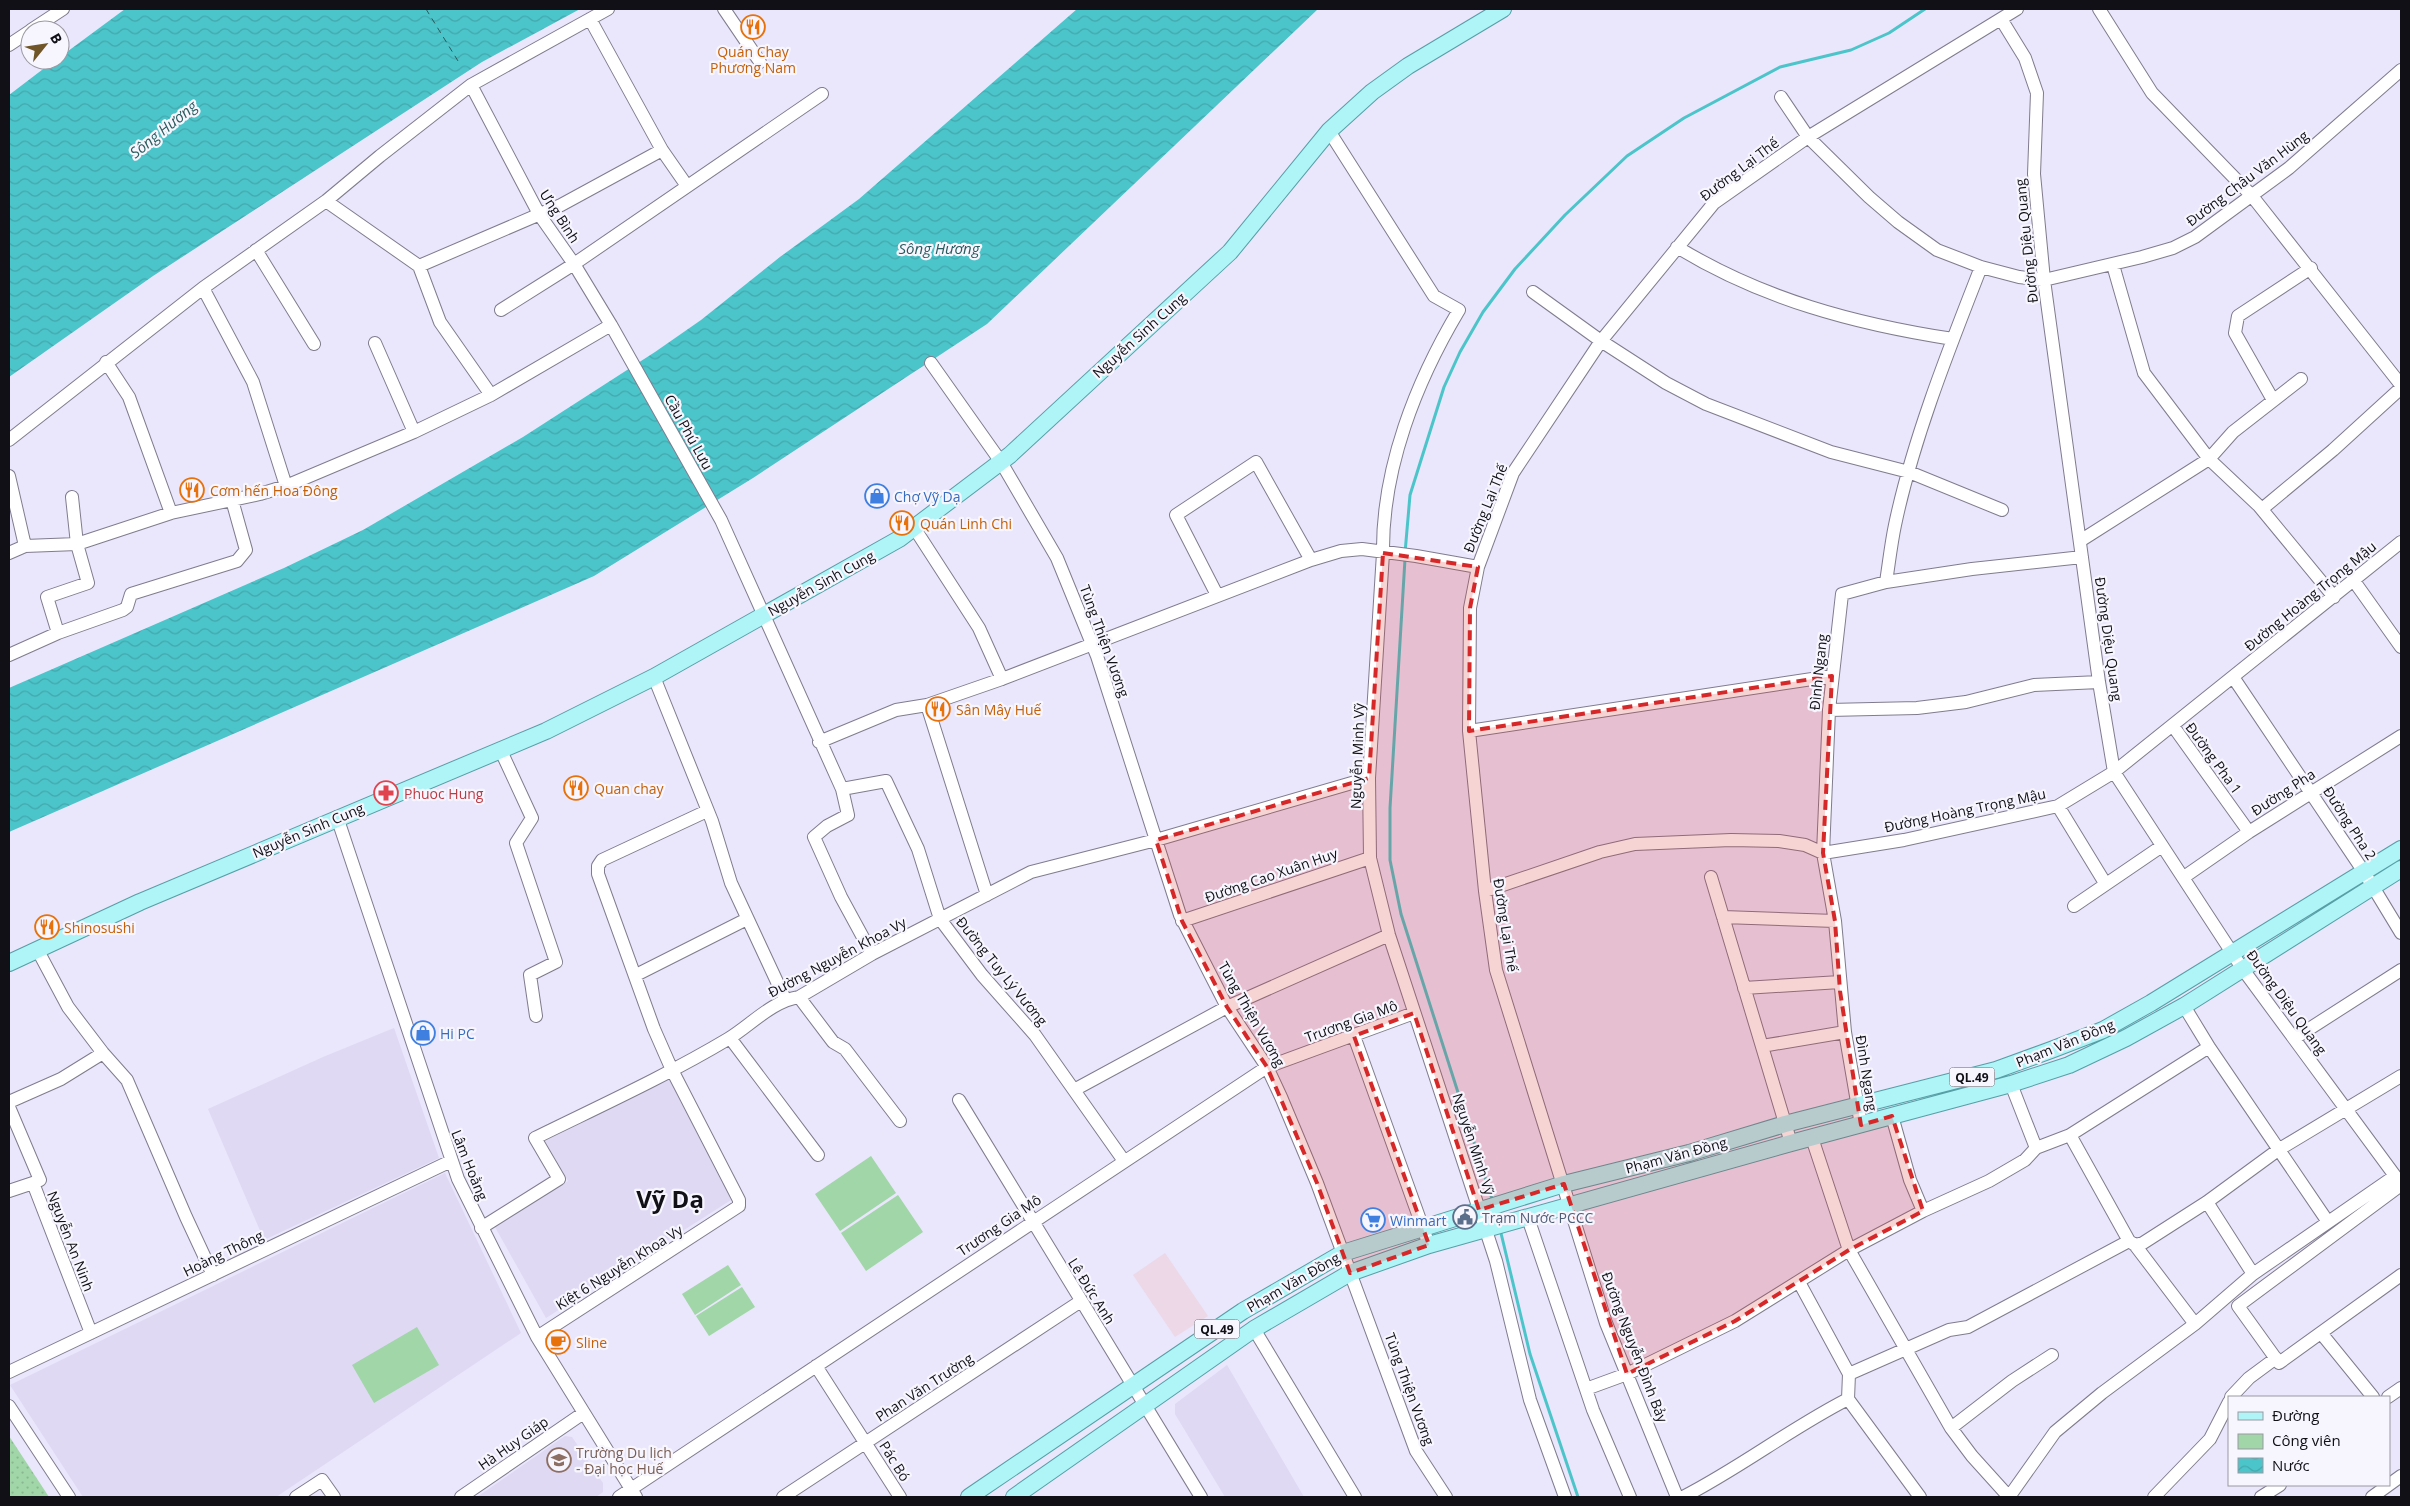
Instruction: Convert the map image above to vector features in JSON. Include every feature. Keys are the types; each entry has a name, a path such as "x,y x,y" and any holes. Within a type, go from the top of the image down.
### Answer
{"main road":[{"name":"Nguyễn Sinh Cung","path":"9,963 140,902 337,817 546,731 654,677 915,529 1001,462 1230,252 1329,131 1372,92 1408,66 1503,9"},
{"name":"Phạm Văn Đồng","path":"970,1497 1251,1306 1343,1252 1564,1184 1689,1153 1786,1124 1996,1070 2103,1030 2151,1003 2401,849"},
{"name":"Phạm Văn Đồng","path":"1014,1497 1254,1329 1350,1273 1429,1245 1791,1143 1861,1126 2011,1084 2068,1065 2126,1038 2184,1006 2401,869"}],"street":[{"path":"46,20 63,9"},
{"path":"9,440 202,288 326,201 380,156 472,85 608,9"},
{"path":"724,9 760,62"},
{"name":"Đường Lại Thế","path":"1570,1205 1496,970 1485,891 1469,731 1470,608 1478,567 1513,473 1601,341 1714,203 1808,137 2017,9"},
{"path":"2099,9 2152,93 2252,196 2311,268 2401,387 2333,450 2262,509"},
{"path":"590,18 662,150 687,186"},
{"name":"Đường Diệu Quang","path":"2001,20 2025,58 2037,93 2034,174 2044,280 2099,682 2114,772 2242,968 2399,1182"},
{"path":"9,45 20,38"},
{"name":"Đường Châu Văn Hùng","path":"1781,97 1808,137 1869,197 1898,222 1938,250 1981,267 2019,278 2044,280 2113,265 2173,248 2195,237 2289,168 2401,70"},
{"name":"Ưng Bình","path":"472,85 539,214 574,264 631,359"},
{"path":"501,310 574,264 822,94"},
{"name":"Nguyễn Minh Vỹ","path":"1329,131 1434,296 1459,310 1423,377 1400,445 1383,524 1389,553 1369,778 1370,858 1389,935 1414,1013 1452,1122 1489,1207 1495,1226 1496,1261 1530,1400 1565,1497"},
{"path":"419,266 561,205 662,150"},
{"path":"326,201 419,266 440,322 491,395"},
{"path":"1677,247 1709,266 1792,303 1893,330 1953,339"},
{"path":"256,250 314,344"},
{"path":"2113,265 2144,373 2209,459 2262,509 2334,597"},
{"path":"1981,267 1953,339 1909,472 1895,525 1886,582 1972,569 2082,557"},
{"path":"2273,400 2235,333 2238,316 2311,268"},
{"path":"202,288 253,382 286,486"},
{"path":"1533,292 1601,341 1666,383 1732,415 1831,452 1909,472 2002,510"},
{"path":"9,553 25,546 77,544 172,513 286,486 414,432 491,395 611,325"},
{"path":"375,343 414,432"},
{"name":"Cầu Phú Lưu","path":"631,359 721,520 764,614"},
{"path":"106,362 129,397 172,513"},
{"name":"Tùng Thiện Vương","path":"931,364 1001,462 1057,558 1092,643 1182,922 1227,1007 1266,1067 1314,1175 1416,1451 1446,1497"},
{"path":"2080,540 2209,459 2233,432 2300,379"},
{"path":"1217,595 1176,515 1256,462 1311,560"},
{"path":"9,476 25,546"},
{"path":"58,634 47,597 88,583 77,544 72,497"},
{"path":"9,655 58,634 123,610 127,607 131,594 236,561 246,550 232,500"},
{"path":"915,529 979,628 1002,679"},
{"name":"Đường Hoàng Trọng Mậu","path":"1485,891 1600,852 1635,844 1732,840 1780,841 1805,845 1823,853 1904,840 2058,806 2114,772 2401,542"},
{"path":"819,742 896,710 927,705 1002,679 1217,595 1311,560 1341,551 1362,549 1478,567"},
{"path":"2354,581 2401,646"},
{"name":"Đình Ngang","path":"1861,1126 1845,1032 1836,921 1823,853 1829,710 1842,594 1886,582"},
{"path":"764,614 819,742 842,789 848,815 827,826 814,837 841,897 872,954"},
{"path":"1469,731 1832,676"},
{"path":"654,677 722,851 731,883 786,999"},
{"name":"Đường Pha 2","path":"2234,677 2374,887 2401,933"},
{"path":"1829,710 1917,708 1966,702 2034,685 2099,682"},
{"path":"927,705 987,895"},
{"name":"Đường Pha 1","path":"2172,726 2249,832"},
{"name":"Đường Pha","path":"2184,877 2249,832 2401,736"},
{"path":"501,751 532,818 516,843 556,962 530,975 536,1016"},
{"name":"Đường Nguyễn Khoa Vy","path":"481,1228 559,1179 535,1138 672,1070 730,1038 786,999 799,997 872,954 1031,872 1156,840 1369,778"},
{"name":"Đường Tuy Lý Vương","path":"842,789 886,781 918,850 940,919 982,974 1035,1034 1124,1161"},
{"path":"2058,806 2105,883"},
{"path":"672,1070 654,1029 598,874 598,866 602,860 707,811"},
{"name":"Lâm Hoằng","path":"337,817 451,1161 481,1228 537,1337 582,1414 633,1493"},
{"path":"2074,906 2105,883 2162,846"},
{"name":"Đường Cao Xuân Huy","path":"1182,922 1370,858"},
{"path":"1711,877 1791,1143"},
{"path":"1723,917 1836,921"},
{"path":"636,976 747,919"},
{"path":"1074,1090 1227,1007 1389,935"},
{"path":"37,949 68,1007 130,1085 186,1217 214,1274"},
{"path":"2295,1038 2401,970"},
{"path":"1744,988 1840,982"},
{"path":"799,997 832,1042 845,1049 900,1121"},
{"path":"2184,1006 2209,1047 2328,1222"},
{"name":"Trương Gia Mô","path":"619,1497 633,1493 816,1366 1266,1067 1414,1013"},
{"path":"1762,1046 1845,1032"},
{"path":"1354,1036 1429,1245"},
{"path":"730,1038 818,1154"},
{"path":"1586,1389 1626,1374 1734,1321 1849,1250 1923,1211 1989,1181 2025,1160 2036,1148 2070,1135 2209,1047"},
{"path":"9,1102 60,1079 103,1053"},
{"name":"Kiệt 6 Nguyễn Khoa Vy","path":"537,1337 739,1206 738,1196 672,1070"},
{"path":"1850,1374 1949,1330 1968,1328 2132,1243 2142,1243 2207,1202 2278,1150 2348,1110 2401,1076"},
{"path":"2011,1084 2036,1148"},
{"name":"Lê Đức Anh","path":"959,1100 1201,1497"},
{"path":"9,1106 40,1180 33,1183"},
{"path":"1892,1116 1910,1180 1923,1211"},
{"path":"2070,1135 2132,1243 2195,1324"},
{"path":"1812,1138 1849,1250 1951,1428 1972,1456 2009,1497 2056,1432 2102,1393 2195,1324 2252,1274 2328,1222 2399,1182"},
{"name":"Hoàng Thông","path":"9,1372 451,1161"},
{"path":"2399,1182 2238,1306 2279,1363 2401,1275"},
{"name":"Nguyễn An Ninh","path":"9,1192 33,1183 91,1333"},
{"path":"2207,1202 2252,1274"},
{"name":"Đường Nguyễn Đình Bảy","path":"1570,1205 1606,1322 1677,1497"},
{"path":"1528,1218 1602,1435 1630,1497"},
{"path":"1799,1282 1850,1374 1848,1399 1920,1497"},
{"name":"Phan Văn Trường","path":"784,1497 1081,1301"},
{"path":"1254,1329 1355,1497"},
{"path":"2321,1333 2372,1396"},
{"path":"1951,1428 2012,1381 2052,1355"},
{"path":"2235,1396 2249,1378 2276,1358"},
{"name":"Pác Bó","path":"816,1366 900,1497"},
{"path":"2389,1396 2401,1388"},
{"path":"1683,1497 1722,1478 1812,1418 1848,1399"},
{"path":"9,1406 68,1497"},
{"path":"2154,1497 2210,1439 2228,1408"},
{"name":"Hà Huy Giáp","path":"461,1497 582,1414"},
{"path":"2390,1484 2401,1476"},
{"path":"296,1497 322,1480 334,1497"},
{"path":"2262,1497 2278,1486"},
{"path":"2372,1497 2387,1486"}],"highlighted area":[{"path":"1383,553 1478,567 1470,608 1469,731 1832,676 1823,853 1835,921 1840,991 1861,1125 1892,1116 1923,1211 1849,1250 1735,1321 1627,1374 1564,1184 1479,1210 1414,1013 1354,1036 1429,1245 1350,1273 1317,1183 1267,1067 1227,1007 1182,921 1156,840 1369,778"}],"shaded area":[{"path":"394,1028 439,1158 264,1240 208,1109 323,1057"},
{"path":"669,1079 731,1200 546,1318 495,1227 568,1181 545,1141"},
{"path":"445,1173 521,1333 276,1497 83,1497 10,1385"},
{"path":"1165,1253 1208,1316 1175,1337 1133,1275"},
{"path":"1227,1365 1304,1497 1225,1497 1175,1414 1175,1404"},
{"name":"Trường Du lịch - Đại học Huế","path":"565,1436 572,1437 603,1483 603,1492 596,1497 477,1497"}],"green space":[{"path":"871,1156 896,1193 840,1231 815,1194"},
{"path":"898,1195 923,1232 866,1271 841,1233"},
{"path":"728,1265 741,1285 695,1315 682,1294"},
{"path":"742,1287 755,1307 709,1336 696,1316"},
{"path":"417,1327 439,1365 374,1403 352,1365"},
{"path":"9,1436 49,1497 9,1497"}],"water":[{"name":"Sông Hương","path":"125,9 580,9 482,62 153,276 9,377 9,95 42,70 70,70 70,50"},
{"name":"Sông Hương","path":"1077,9 1318,9 987,324 753,478 594,576 9,832 9,688 284,568 363,530 523,437 701,320 780,257 859,199"}],"waterway":[{"path":"1405,553 1410,495 1444,387 1460,352 1483,312 1515,269 1565,215 1627,156 1684,118 1780,67 1851,50 1889,33 1925,9"},
{"path":"1405,559 1390,808 1390,860 1401,914 1493,1202"},
{"path":"1500,1229 1530,1354 1578,1497"}],"ferry route":[{"path":"426,9 458,61"}],"place":[{"name":"Quán Chay Phương Nam","path":"753,27"},
{"name":"Cơm hến Hoa Đông","path":"192,490"},
{"name":"Chợ Vỹ Dạ","path":"877,496"},
{"name":"Quán Linh Chi","path":"902,523"},
{"name":"Sân Mây Huế","path":"938,709"},
{"name":"Quan chay","path":"576,788"},
{"name":"Phuoc Hung","path":"386,793"},
{"name":"Shinosushi","path":"47,927"},
{"name":"Hi PC","path":"423,1033"},
{"name":"Trạm Nước PCCC","path":"1465,1217"},
{"name":"Winmart","path":"1373,1220"},
{"name":"Sline","path":"558,1342"},
{"name":"Trường Du lịch - Đại học Huế","path":"559,1460"}],"district":[{"name":"Vỹ Dạ","path":"670,1198"}]}
